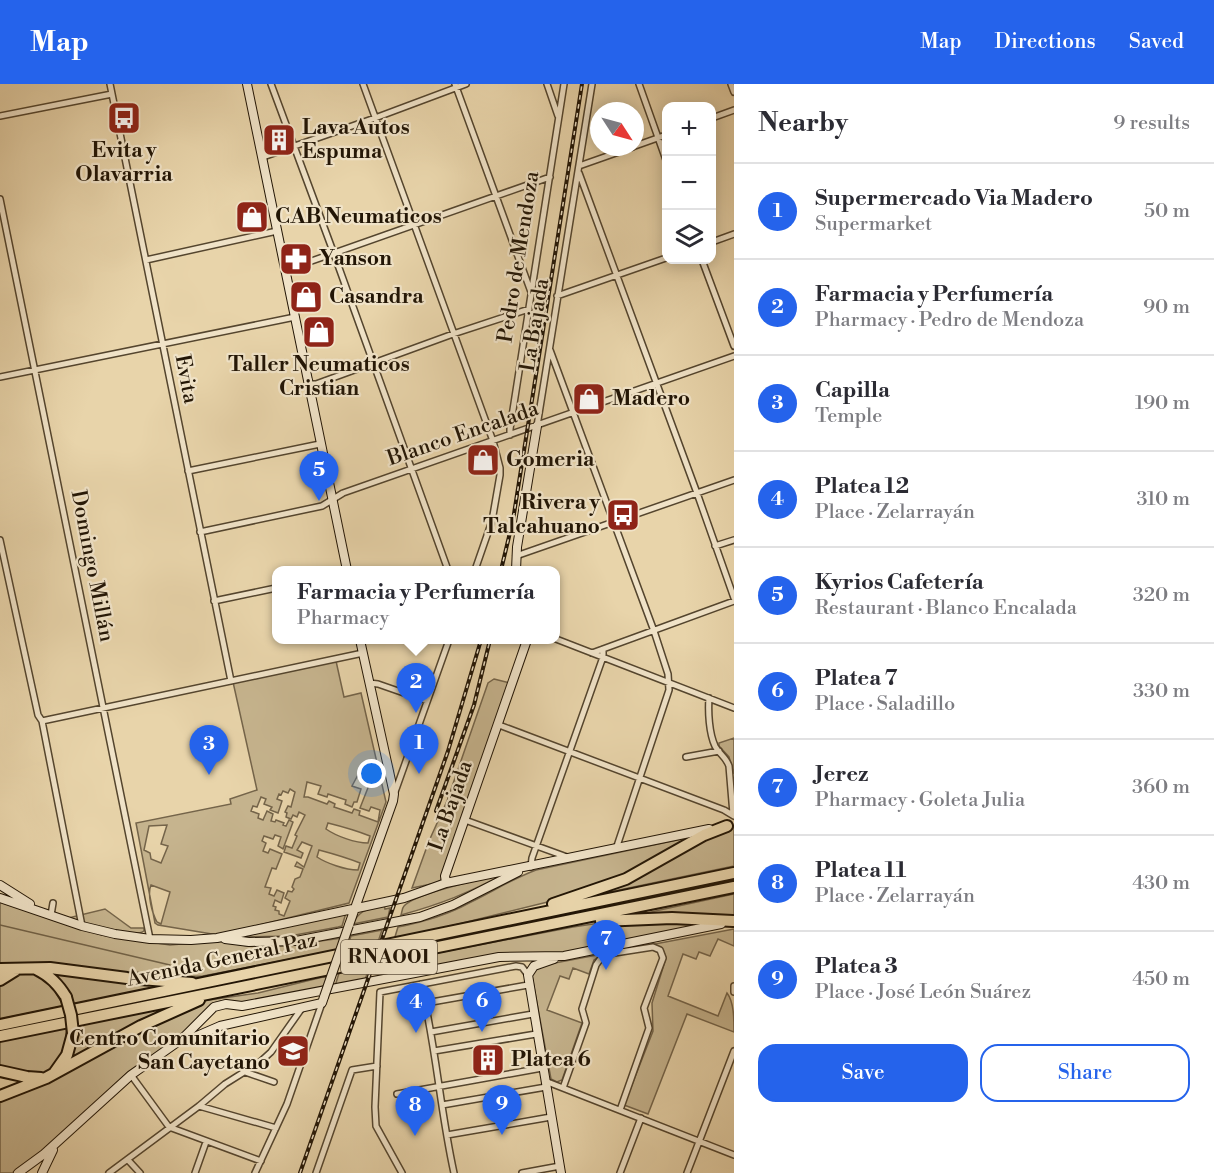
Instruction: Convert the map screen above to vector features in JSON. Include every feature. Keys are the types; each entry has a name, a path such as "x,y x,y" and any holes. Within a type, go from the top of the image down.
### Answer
{"highway":[{"path":"507,920 626,879 704,835 731,825"},
{"name":"Avenida General Paz","path":"0,1025 734,873"},
{"name":"Avenida General Paz","path":"0,1036 734,887"},
{"path":"561,923 672,918 733,921"},
{"path":"0,969 27,968 198,984"},
{"path":"0,980 27,968 48,975 66,997 73,1033 67,1055 49,1076 27,1077 0,1071"},
{"path":"0,1096 49,1076 141,1026 216,992"}],"street":[{"name":"Evita","path":"110,84 231,681"},
{"path":"247,84 346,566"},
{"path":"271,84 446,566"},
{"path":"363,84 493,441 500,468 492,521 476,566"},
{"path":"263,157 375,118 455,86 466,84"},
{"path":"547,84 559,118"},
{"name":"Pedro de Mendoza","path":"510,435 564,84"},
{"name":"La Bajada","path":"516,566 592,84"},
{"path":"639,84 665,156"},
{"path":"731,84 734,92"},
{"path":"455,86 532,294"},
{"path":"0,116 112,94"},
{"path":"716,116 734,110"},
{"path":"644,143 662,137"},
{"path":"592,653 734,600 698,493 579,170 612,156"},
{"path":"286,270 550,177"},
{"name":"Domingo Millán","path":"0,204 150,939"},
{"path":"146,260 277,231"},
{"path":"716,240 734,234"},
{"path":"557,296 662,259"},
{"path":"704,264 734,345"},
{"path":"309,384 316,384 372,362 529,309"},
{"path":"0,377 295,317"},
{"path":"550,350 654,630 669,682 669,690 616,849"},
{"name":"Blanco Encalada","path":"200,532 322,506 343,493 734,356"},
{"path":"188,471 320,444"},
{"path":"516,556 734,480"},
{"path":"715,546 734,540"},
{"path":"0,544 40,720 82,926"},
{"path":"214,601 272,589"},
{"path":"560,641 734,708"},
{"path":"361,644 394,794"},
{"path":"255,1173 300,1071 394,794 448,644"},
{"name":"La Bajada","path":"446,883 445,876 525,644"},
{"path":"529,867 603,657 603,649"},
{"path":"40,720 363,653"},
{"path":"369,683 427,701"},
{"path":"499,725 734,815 729,766 715,745 709,713 709,698"},
{"path":"686,757 719,751"},
{"path":"465,820 571,859"},
{"name":"Avenida General Paz","path":"0,898 82,926 115,934 150,939 217,938 404,898 446,883 731,825"},
{"name":"Avenida General Paz","path":"217,938 249,942 296,941 420,916 453,905 529,867"},
{"path":"0,885 48,914 53,903"},
{"name":"Avenida General Paz","path":"528,975 530,970 539,963 564,956 733,921"},
{"path":"563,1088 586,1023 582,1009 596,965 608,954 653,947 660,950 663,958 644,1008 649,1028 620,1110"},
{"name":"Avenida General Paz","path":"209,1011 220,1005 242,1006 499,957 564,956"},
{"path":"402,1173 376,1126 380,992 516,966 522,967 528,975 536,1034 561,1169 522,1173"},
{"path":"421,984 454,1173"},
{"path":"426,1003 528,985"},
{"path":"734,986 734,992"},
{"path":"173,1046 220,1026 302,1008 323,1000"},
{"path":"109,1173 270,1052 302,1008"},
{"path":"209,1011 210,1022 220,1026"},
{"path":"18,1173 59,1141 111,1091 189,1033 209,1011"},
{"path":"431,1032 533,1014"},
{"path":"434,1051 536,1034"},
{"path":"687,1173 734,1051"},
{"path":"316,1173 352,1070 377,1066"},
{"path":"397,1094 542,1068"},
{"path":"245,1072 274,1082"},
{"path":"131,1075 169,1127 261,1161"},
{"path":"442,1105 545,1084 563,1088 734,1155"},
{"path":"199,1106 276,1128"},
{"path":"447,1135 551,1117"},
{"path":"620,1173 641,1118"},
{"path":"42,1173 59,1141"},
{"path":"195,1173 206,1142"},
{"path":"128,1160 140,1173"}],"shaded area":[{"path":"336,661 344,697 361,693 386,802 349,903 218,935 158,925 155,923 153,912 157,922 161,924 170,892 151,885 150,895 136,823 231,804 230,799 257,790 233,682","holes":["359,773 371,780 360,808 369,811 371,807 380,810 378,822 359,815 360,811 354,809 352,813 334,807 335,804 329,801 327,804 304,797 307,782 321,786 318,794 327,797 328,794 346,800 345,804 352,807 354,802 357,802 361,789 352,786","290,789 295,792 291,807 288,806 285,812 286,817 291,819 293,815 297,817 299,812 305,815 295,835 297,836 292,848 286,846 284,852 301,858 303,853 297,850 302,842 312,846 304,867 297,862 295,866 303,869 300,877 295,879 292,887 294,889 292,892 288,891 285,898 290,901 284,916 279,914 273,906 275,900 281,903 284,893 277,890 274,896 269,894 271,888 265,887 272,868 276,869 282,854 270,849 268,853 263,851 266,843 262,841 264,836 273,839 275,835 281,837 278,846 283,849 293,822 289,820 286,826 276,820 271,821 273,814 267,811 263,820 258,818 259,814 251,811 253,806 257,807 261,797 266,799 264,804 272,807 270,810 278,813 282,801 277,799 279,794 281,795 283,791 288,793","328,823 370,836 368,843 363,843 326,829","167,825 161,844 168,846 161,863 151,859 150,853 144,850 149,826","319,850 360,863 358,870 353,870 317,857"]},
{"path":"494,679 510,683 441,880 412,888 447,801 488,683"},
{"path":"734,738 734,774 729,757 719,743"},
{"path":"734,827 734,866 600,894 627,883 728,828"},
{"path":"696,836 634,873 584,893 394,940 398,927 452,911 536,870"},
{"path":"506,873 455,897 401,915 404,906 422,896"},
{"path":"734,878 734,883 418,945 452,937"},
{"path":"734,894 734,917 646,915 646,913"},
{"path":"0,902 102,935 170,945 217,941 248,946 284,946 342,938 337,950 203,976 126,975 23,963 0,965"},
{"path":"384,905 385,909 390,908 388,917 353,924 362,912"},
{"path":"105,909 131,928 144,928 144,931 118,932 68,918"},
{"path":"346,913 342,926 338,927 290,936 240,937"},
{"path":"613,921 717,923 563,953 496,954 381,976 385,963"},
{"path":"734,929 734,946 718,939 710,956 699,952 696,959 683,954 668,996 718,1016 727,993 734,1016 734,1032 687,1014 648,1114 624,1105 653,1031 652,1003 666,958 660,948 599,957 594,960 589,974 573,968 569,979 560,976 547,1010 582,1023 562,1080 557,1082 551,1079 532,976 535,968"},
{"path":"382,930 378,942 347,948 351,936"},
{"path":"369,968 365,980 335,986 339,973"},
{"path":"31,972 50,986 63,1006 0,1019 0,983 14,974"},
{"path":"51,972 172,984 74,1004 63,983"},
{"path":"327,976 323,989 242,1003 225,1000 213,1003 180,1037 129,1071 57,1139 12,1173 0,1173 0,1100 202,1001 258,993"},
{"path":"176,1004 68,1063 77,1043 78,1024"},
{"path":"66,1026 62,1054 49,1071 33,1074 0,1068 0,1040"}],"waterway":[{"path":"0,925 170,965"}],"railway":[{"path":"502,566 513,520 582,84"},
{"path":"300,1173 448,751 480,644"},
{"path":"436,811 474,705 489,644"}],"place":[{"name":"Evita y Olavarria","path":"124,118"},
{"name":"Lava Autos Espuma","path":"279,140"},
{"name":"CAB Neumaticos","path":"252,217"},
{"name":"Yanson","path":"296,259"},
{"name":"Casandra","path":"306,297"},
{"name":"Taller Neumaticos Cristian","path":"319,332"},
{"name":"Madero","path":"589,399"},
{"name":"Gomeria","path":"483,460"},
{"name":"Kyrios Cafetería","path":"319,501"},
{"name":"Rivera y Talcahuano","path":"623,515"},
{"name":"Farmacia y Perfumería","path":"416,713"},
{"name":"Supermercado Via Madero","path":"419,774"},
{"name":"Capilla","path":"209,775"},
{"name":"Jerez","path":"606,970"},
{"name":"Platea 7","path":"482,1032"},
{"name":"Platea 12","path":"416,1033"},
{"name":"Centro Comunitario San Cayetano","path":"293,1051"},
{"name":"Platea 6","path":"488,1060"},
{"name":"Platea 3","path":"502,1135"},
{"name":"Platea 11","path":"415,1136"}]}
